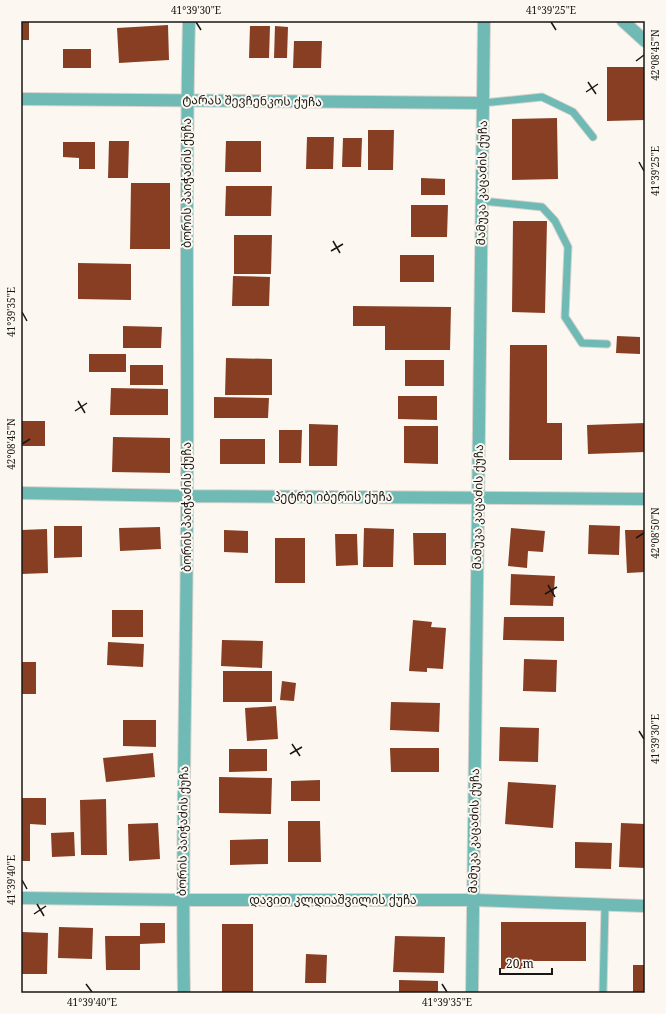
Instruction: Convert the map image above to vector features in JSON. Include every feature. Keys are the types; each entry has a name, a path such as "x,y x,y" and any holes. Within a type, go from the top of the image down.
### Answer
{"street":[{"name":"ბორის პაიჭაძის ქუჩა","path":"184,993 182,900 187,496 187,100 189,21"},
{"name":"მამუკა კაცაძის ქუჩა","path":"472,993 484,21"},
{"path":"623,21 645,41"},
{"name":"ტარას შევჩენკოს ქუჩა","path":"21,99 483,103"},
{"name":"პეტრე იბერის ქუჩა","path":"21,493 187,496 645,499"},
{"name":"დავით კლდიაშვილის ქუჩა","path":"21,898 182,900 474,900 605,906 645,906"}],"lane":[{"path":"483,103 542,97 574,112 593,137"},
{"path":"482,201 542,207 555,221 568,247 565,317 582,343 607,344"},
{"path":"603,993 605,906"}],"building":[{"path":"21,21 29,21 29,40 21,40"},
{"path":"168,25 169,60 119,63 117,28"},
{"path":"250,26 270,26 269,58 249,58"},
{"path":"275,26 288,27 287,58 274,58"},
{"path":"294,41 322,41 321,68 293,68"},
{"path":"63,49 91,49 91,68 63,68"},
{"path":"607,67 645,67 645,120 607,121"},
{"path":"557,118 558,179 512,180 512,119"},
{"path":"368,130 394,130 393,170 368,170"},
{"path":"307,137 334,137 333,169 306,169"},
{"path":"343,138 362,138 361,167 342,167"},
{"path":"109,141 129,141 128,178 108,178"},
{"path":"226,141 261,141 261,172 225,172"},
{"path":"63,142 95,142 95,169 79,169 79,158 63,157"},
{"path":"421,178 445,179 445,195 421,195"},
{"path":"131,183 170,183 170,249 130,249"},
{"path":"226,186 272,186 271,216 225,216"},
{"path":"411,205 448,205 447,237 411,237"},
{"path":"513,221 547,221 545,313 512,312"},
{"path":"234,235 272,235 271,274 234,274"},
{"path":"400,255 434,255 434,282 400,282"},
{"path":"78,263 131,264 131,300 78,299"},
{"path":"233,276 270,277 269,306 232,306"},
{"path":"353,306 451,307 450,350 385,350 385,326 353,326"},
{"path":"123,326 162,327 161,348 123,348"},
{"path":"617,336 640,337 640,354 616,353"},
{"path":"510,345 547,345 547,423 562,423 562,460 509,460"},
{"path":"89,354 126,354 126,372 89,372"},
{"path":"226,358 272,359 272,395 225,395"},
{"path":"405,360 444,360 444,386 405,386"},
{"path":"130,365 163,365 163,385 130,385"},
{"path":"111,388 168,389 168,415 110,415"},
{"path":"398,396 437,396 437,420 398,419"},
{"path":"214,397 269,398 268,418 214,418"},
{"path":"21,421 45,421 45,446 21,446"},
{"path":"645,423 645,452 588,454 587,425"},
{"path":"309,424 338,425 337,466 309,466"},
{"path":"404,426 438,426 438,464 404,463"},
{"path":"279,430 302,430 301,463 279,463"},
{"path":"113,437 170,438 170,473 112,472"},
{"path":"220,439 265,439 265,464 220,464"},
{"path":"589,525 620,526 619,555 588,554"},
{"path":"54,526 82,526 82,557 54,558"},
{"path":"160,527 161,549 120,551 119,528"},
{"path":"364,528 394,529 393,567 363,567"},
{"path":"511,528 545,531 543,552 528,551 527,568 508,566"},
{"path":"47,529 48,573 21,574 21,530"},
{"path":"224,530 248,531 248,553 224,552"},
{"path":"625,530 645,530 645,572 627,573"},
{"path":"413,533 446,533 446,565 414,565"},
{"path":"335,534 357,534 358,565 336,566"},
{"path":"275,538 305,538 305,583 275,583"},
{"path":"511,574 555,576 553,606 510,605"},
{"path":"112,610 143,610 143,637 112,637"},
{"path":"504,617 564,617 564,641 503,640"},
{"path":"413,620 432,622 431,627 446,628 443,669 427,668 427,672 409,671"},
{"path":"222,640 263,641 262,668 221,666"},
{"path":"108,642 144,644 143,667 107,665"},
{"path":"524,659 557,660 556,692 523,691"},
{"path":"21,662 36,662 36,694 21,694"},
{"path":"223,671 272,671 272,702 223,702"},
{"path":"282,681 296,683 294,701 280,700"},
{"path":"391,702 440,703 439,732 390,730"},
{"path":"276,706 278,739 247,741 245,708"},
{"path":"123,720 156,720 156,747 123,746"},
{"path":"500,727 539,728 538,762 499,761"},
{"path":"390,748 439,748 439,772 391,772"},
{"path":"229,749 267,749 267,771 229,772"},
{"path":"153,753 155,777 106,782 103,758"},
{"path":"219,777 272,778 271,814 219,813"},
{"path":"320,780 320,801 291,801 291,781"},
{"path":"508,782 556,785 553,828 505,824"},
{"path":"21,798 46,798 46,825 30,824 30,861 21,861"},
{"path":"106,799 107,855 81,855 80,800"},
{"path":"288,821 320,821 321,862 288,862"},
{"path":"158,823 160,859 129,861 128,824"},
{"path":"621,823 645,824 645,868 619,867"},
{"path":"74,832 75,856 52,857 51,833"},
{"path":"268,839 268,864 230,865 230,840"},
{"path":"575,842 612,843 611,869 575,868"},
{"path":"501,922 586,922 586,961 523,961 523,969 501,969"},
{"path":"140,923 165,923 165,943 140,944 140,970 106,970 105,936 140,936"},
{"path":"222,924 253,924 253,993 222,993"},
{"path":"59,927 93,928 92,959 58,958"},
{"path":"22,932 48,933 47,974 21,974"},
{"path":"395,936 445,937 444,973 393,972"},
{"path":"306,954 327,955 326,983 305,983"},
{"path":"633,965 645,965 645,993 633,993"},
{"path":"399,980 438,981 438,993 399,993"}]}
